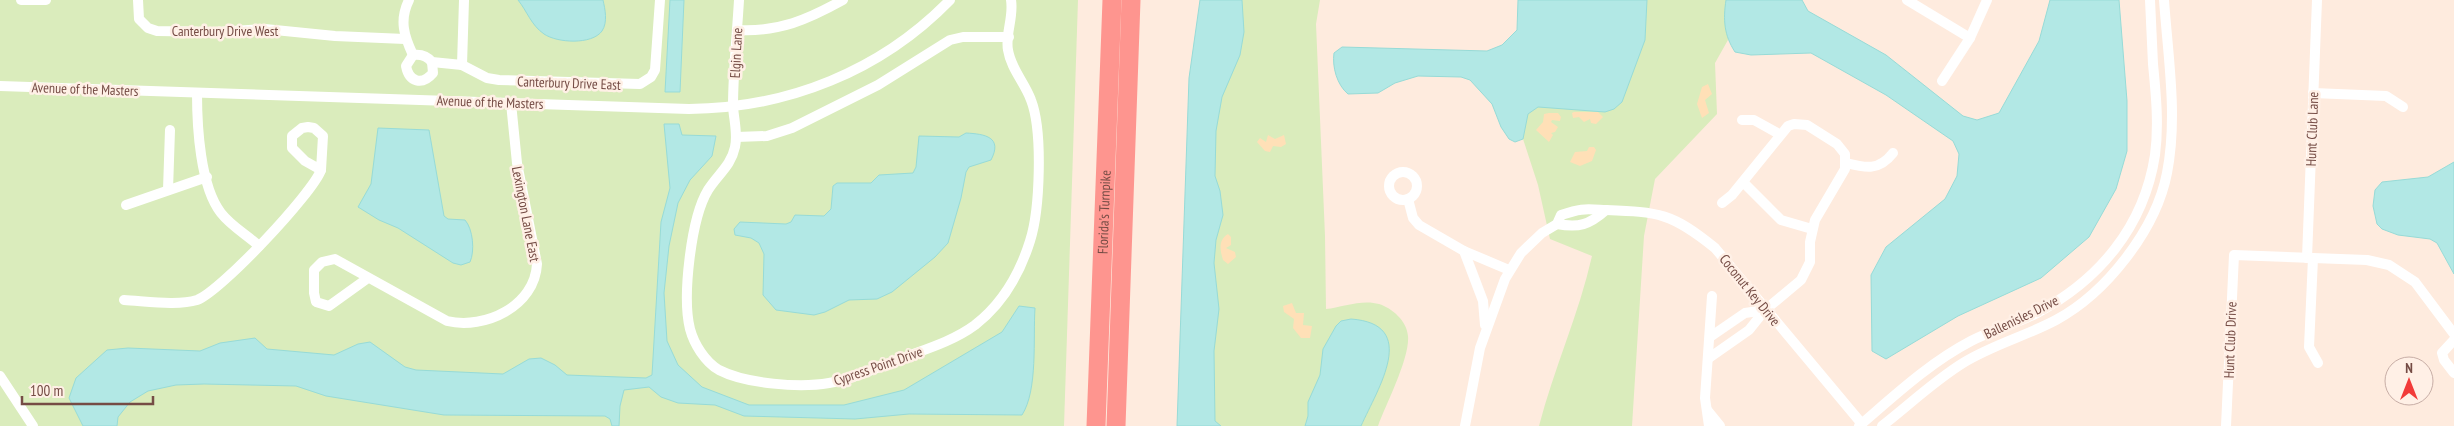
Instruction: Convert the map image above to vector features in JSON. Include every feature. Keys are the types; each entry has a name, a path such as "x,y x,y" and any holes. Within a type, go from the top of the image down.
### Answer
{"highway":[{"name":"Florida's Turnpike","path":"1096,426 1112,0"},
{"name":"Florida's Turnpike","path":"1116,426 1130,0"}],"street":[{"path":"21,0 46,0"},
{"name":"Canterbury Drive West","path":"138,0 139,20 148,28 157,31 265,30 405,39"},
{"path":"409,0 403,20 405,39 413,55 406,66 409,77 419,82 429,78 433,73 432,62"},
{"path":"462,65 464,0"},
{"name":"Canterbury Drive East","path":"413,55 418,54 429,58 432,62 462,65 493,80 640,84 651,77 655,70 660,0"},
{"name":"Elgin Lane","path":"733,107 739,0"},
{"path":"738,30 760,31 781,28 810,17 843,0"},
{"name":"Avenue of the Masters","path":"0,86 689,109 733,107 803,92 861,67 902,42 950,0"},
{"name":"Cypress Point Drive","path":"733,107 736,137 728,165 706,195 693,238 688,282 689,322 699,350 721,370 756,380 798,385 848,379 947,341 975,325 998,303 1022,263 1036,219 1039,128 1030,98 1009,58 1007,44 1013,16 1011,0"},
{"path":"1907,0 1970,38"},
{"path":"1942,81 1970,38 1988,0"},
{"name":"Ballenisles Drive","path":"1860,425 1939,361 1971,341 2035,314 2057,302 2083,284 2111,256 2136,213 2150,180 2155,154 2157,122 2150,0"},
{"name":"Ballenisles Drive","path":"1882,426 1963,363 2056,320 2081,303 2132,253 2144,234 2167,175 2173,117 2164,0"},
{"name":"Hunt Club Lane","path":"2317,0 2309,347 2318,363"},
{"path":"736,137 767,136 792,128 878,85 950,40 963,37 1009,37"},
{"path":"418,100 419,82"},
{"path":"197,93 199,140 214,201 221,212 259,246"},
{"path":"2314,94 2386,96 2403,107"},
{"name":"Lexington Lane East","path":"368,278 329,306 316,302 314,270 317,265 326,260 336,259 454,323 470,323 499,314 512,308 527,294 535,278 536,258 525,214 516,163 511,103"},
{"path":"1742,120 1754,120 1779,134"},
{"path":"1710,358 1749,330 1765,310 1796,285 1805,274 1810,262 1812,229 1820,208 1845,169 1846,163 1841,149 1807,125 1794,124 1788,126 1779,134 1743,182 1722,203"},
{"path":"168,190 170,130"},
{"path":"1846,163 1864,167 1876,167 1887,161 1892,153"},
{"path":"124,300 187,302 200,299 211,292 259,246 315,184 322,170"},
{"path":"126,205 207,177"},
{"path":"1743,182 1781,220 1812,229"},
{"path":"1408,199 1413,218 1419,225 1464,251 1510,270"},
{"name":"Coconut Key Drive","path":"1465,426 1473,377 1485,333 1510,270 1530,242 1557,224 1561,216 1582,208 1632,210 1658,214 1689,226 1715,248 1860,425"},
{"path":"1557,224 1573,227 1593,221 1606,210"},
{"path":"1464,251 1483,302 1485,333"},
{"name":"Hunt Club Drive","path":"2226,426 2234,255 2310,258"},
{"path":"2310,258 2375,261 2396,268 2415,282 2454,334"},
{"path":"1709,426 1705,398 1710,358 1712,296"},
{"path":"1710,338 1746,313 1765,310"},
{"path":"2454,340 2442,353 2444,360 2454,373"},
{"path":"0,376 33,426"},
{"path":"1706,409 1720,426"}],"green space":[{"path":"0,0 1078,0 1064,426 0,426"},
{"path":"1231,0 1320,0 1316,24 1325,236 1326,309 1366,302 1379,304 1389,309 1402,320 1408,336 1408,345 1397,381 1378,426 1207,426 1215,74"},
{"path":"1638,0 1736,0 1737,24 1715,63 1717,114 1655,179 1644,236 1632,426 1539,426 1587,278 1592,256 1550,239 1538,185 1523,139 1523,106"}],"sand":[{"path":"1708,84 1712,94 1705,100 1709,113 1702,118 1697,104 1702,87"},
{"path":"1598,112 1603,117 1596,124 1591,123 1590,119 1584,122 1579,117 1573,118 1572,113"},
{"path":"1558,113 1561,117 1560,121 1552,120 1551,122 1558,127 1555,132 1551,133 1553,135 1549,142 1536,130 1543,122 1544,114"},
{"path":"1268,135 1275,139 1284,135 1286,144 1281,147 1273,146 1270,152 1265,151 1257,142 1260,138 1266,142"},
{"path":"1589,147 1594,147 1596,150 1592,161 1580,166 1570,162 1575,152 1587,151"},
{"path":"1228,234 1231,237 1231,245 1226,248 1235,252 1236,257 1228,264 1223,260 1221,242"},
{"path":"1292,303 1296,313 1304,313 1303,325 1312,326 1310,338 1301,338 1293,328 1294,319 1284,312 1283,306"}],"water":[{"path":"518,0 603,0 606,16 605,24 602,31 591,39 565,41 557,39 544,34 536,26"},
{"path":"670,0 684,0 680,92 665,92"},
{"path":"1200,0 1242,0 1244,32 1240,55 1222,97 1216,131 1215,176 1220,191 1223,215 1216,240 1214,263 1219,309 1214,351 1215,421 1221,426 1177,426 1189,78"},
{"path":"1518,0 1647,0 1645,40 1622,102 1614,109 1605,112 1538,107 1528,114 1523,139 1515,142 1509,139 1501,127 1492,104 1470,80 1461,77 1418,76 1395,83 1378,93 1348,94 1338,81 1334,53 1342,47 1487,51 1502,45 1517,30"},
{"path":"1726,0 1802,0 1808,11 1886,55 1963,116 1977,120 1999,113 2039,41 2050,0 2119,0 2127,101 2127,151 2116,189 2089,237 2041,278 1958,316 1886,359 1872,351 1871,275 1886,247 1945,199 1957,176 1959,154 1953,141 1886,95 1811,53 1751,55 1735,52 1725,27"},
{"path":"664,124 679,124 682,135 716,136 712,156 690,180 678,203 669,246 664,293 667,341 678,365 702,387 749,405 844,405 904,390 1002,332 1019,306 1035,308 1033,378 1027,404 1022,415 909,414 855,419 744,416 715,405 678,403 661,397 649,387 624,390 620,406 619,426 612,426 610,419 605,416 444,415 326,396 296,386 204,384 176,385 148,391 130,402 118,417 117,426 83,426 69,398 76,378 107,350 128,348 200,351 220,343 255,338 267,349 334,355 358,344 370,342 405,367 416,370 503,374 529,359 541,358 555,365 567,375 646,378 652,375 661,222 670,188"},
{"path":"378,128 429,130 444,216 448,219 465,220 468,224 472,240 472,257 470,262 461,265 453,263 398,228 379,220 358,207 371,184"},
{"path":"966,133 980,134 990,138 995,146 991,160 969,167 966,172 961,198 948,243 935,257 892,292 877,299 849,300 825,312 814,315 776,310 763,295 764,254 759,243 751,238 735,235 734,229 740,222 786,224 791,222 795,215 824,216 831,209 833,186 837,183 871,183 879,175 913,173 916,167 919,136 959,137"},
{"path":"2454,162 2454,274 2437,243 2430,239 2398,235 2382,229 2377,224 2373,206 2375,190 2382,182 2428,177"},
{"path":"1351,319 1372,323 1384,332 1389,345 1384,377 1361,426 1305,426 1308,416 1308,402 1320,375 1323,349 1336,326 1341,321"}]}
